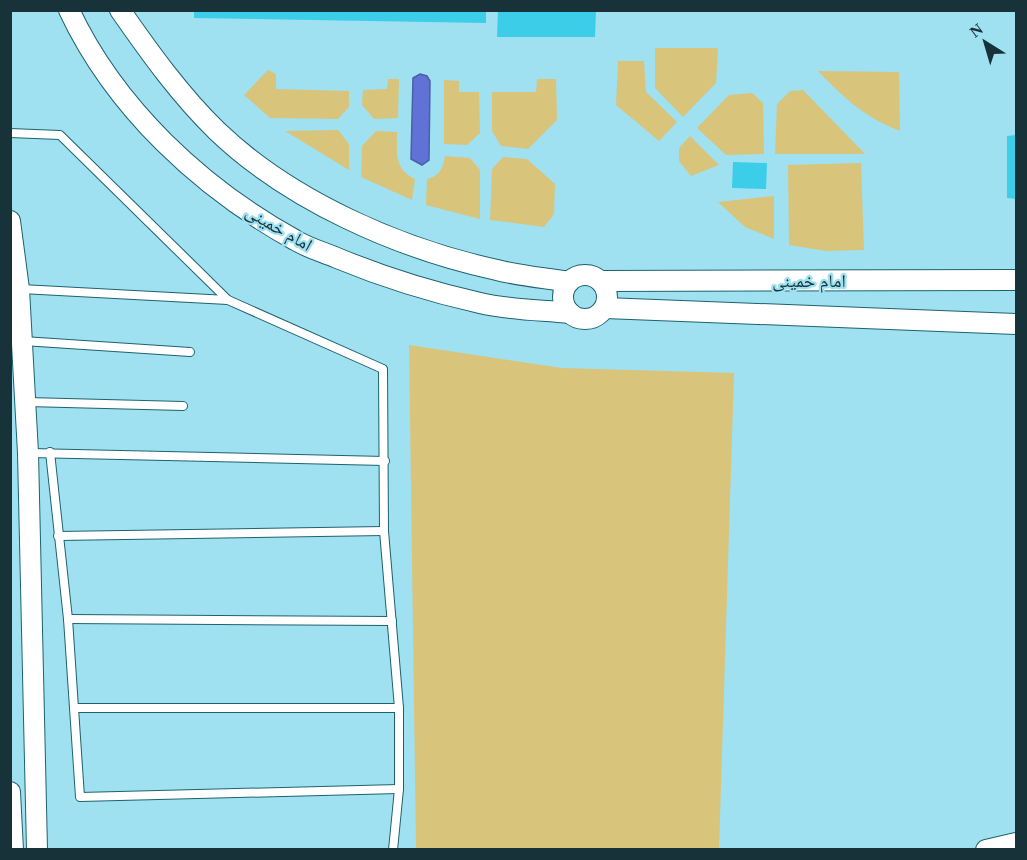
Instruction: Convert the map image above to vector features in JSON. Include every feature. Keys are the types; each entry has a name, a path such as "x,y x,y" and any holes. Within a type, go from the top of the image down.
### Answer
{"street":[{"name":"امام خمینی","path":"69,10 105,72 154,132 196,171 234,201 296,241 382,276 481,304 570,313"},
{"path":"120,10 165,74 218,132 262,168 309,198 385,236 497,270 569,282"},
{"path":"10,221 19,289 28,453 37,849"},
{"path":"579,276 597,277 608,294 605,309 595,317 588,319 575,317 566,308 563,294 569,282 579,276"},
{"name":"امام خمینی","path":"601,281 1017,280"},
{"name":"امام خمینی","path":"605,309 1017,324"},
{"path":"10,792 13,849"},
{"path":"986,849 1017,843"}],"lane":[{"path":"10,133 60,135 228,300 382,369 385,461 384,531 399,708 399,789 393,849"},
{"path":"19,289 228,300"},
{"path":"23,341 190,352"},
{"path":"25,402 183,406"},
{"path":"50,452 68,619 80,797 399,789"},
{"path":"28,453 385,461"},
{"path":"58,536 384,531"},
{"path":"68,619 392,621"},
{"path":"74,708 399,708"}],"shaded area":[{"path":"655,48 718,48 716,83 683,117 655,88"},
{"path":"618,61 644,61 646,92 677,122 659,141 616,105"},
{"path":"268,70 276,74 276,89 349,91 349,107 338,119 270,118 244,95"},
{"path":"818,71 899,72 900,131 876,120 856,106"},
{"path":"388,79 399,79 398,118 374,119 362,105 363,90 387,89"},
{"path":"537,79 556,79 557,120 528,149 501,146 492,131 492,92 536,92"},
{"path":"444,80 459,81 459,92 479,92 480,133 467,145 444,144"},
{"path":"803,90 865,154 775,154 777,104 790,91"},
{"path":"752,93 763,103 764,154 726,155 697,128 729,95"},
{"path":"338,130 349,144 349,170 285,131"},
{"path":"376,131 397,132 398,160 403,170 415,179 412,200 361,177 362,146"},
{"path":"690,136 719,165 691,176 679,161 679,148"},
{"path":"445,156 470,158 480,170 480,219 426,205 427,179 440,171"},
{"path":"503,157 527,159 555,184 554,214 544,227 490,220 492,169"},
{"path":"861,163 864,250 826,251 789,245 788,165"},
{"path":"774,196 774,239 745,227 718,202"},
{"path":"409,345 562,368 734,373 719,849 416,849"}],"water":[{"path":"420,74 427,76 430,81 429,160 422,165 411,159 413,78"}],"building":[{"path":"194,10 486,10 486,23 194,18"},
{"path":"498,10 596,10 595,37 497,37"},
{"path":"1016,135 1016,199 1007,198 1007,136"},
{"path":"733,162 767,163 766,189 732,188"}]}
